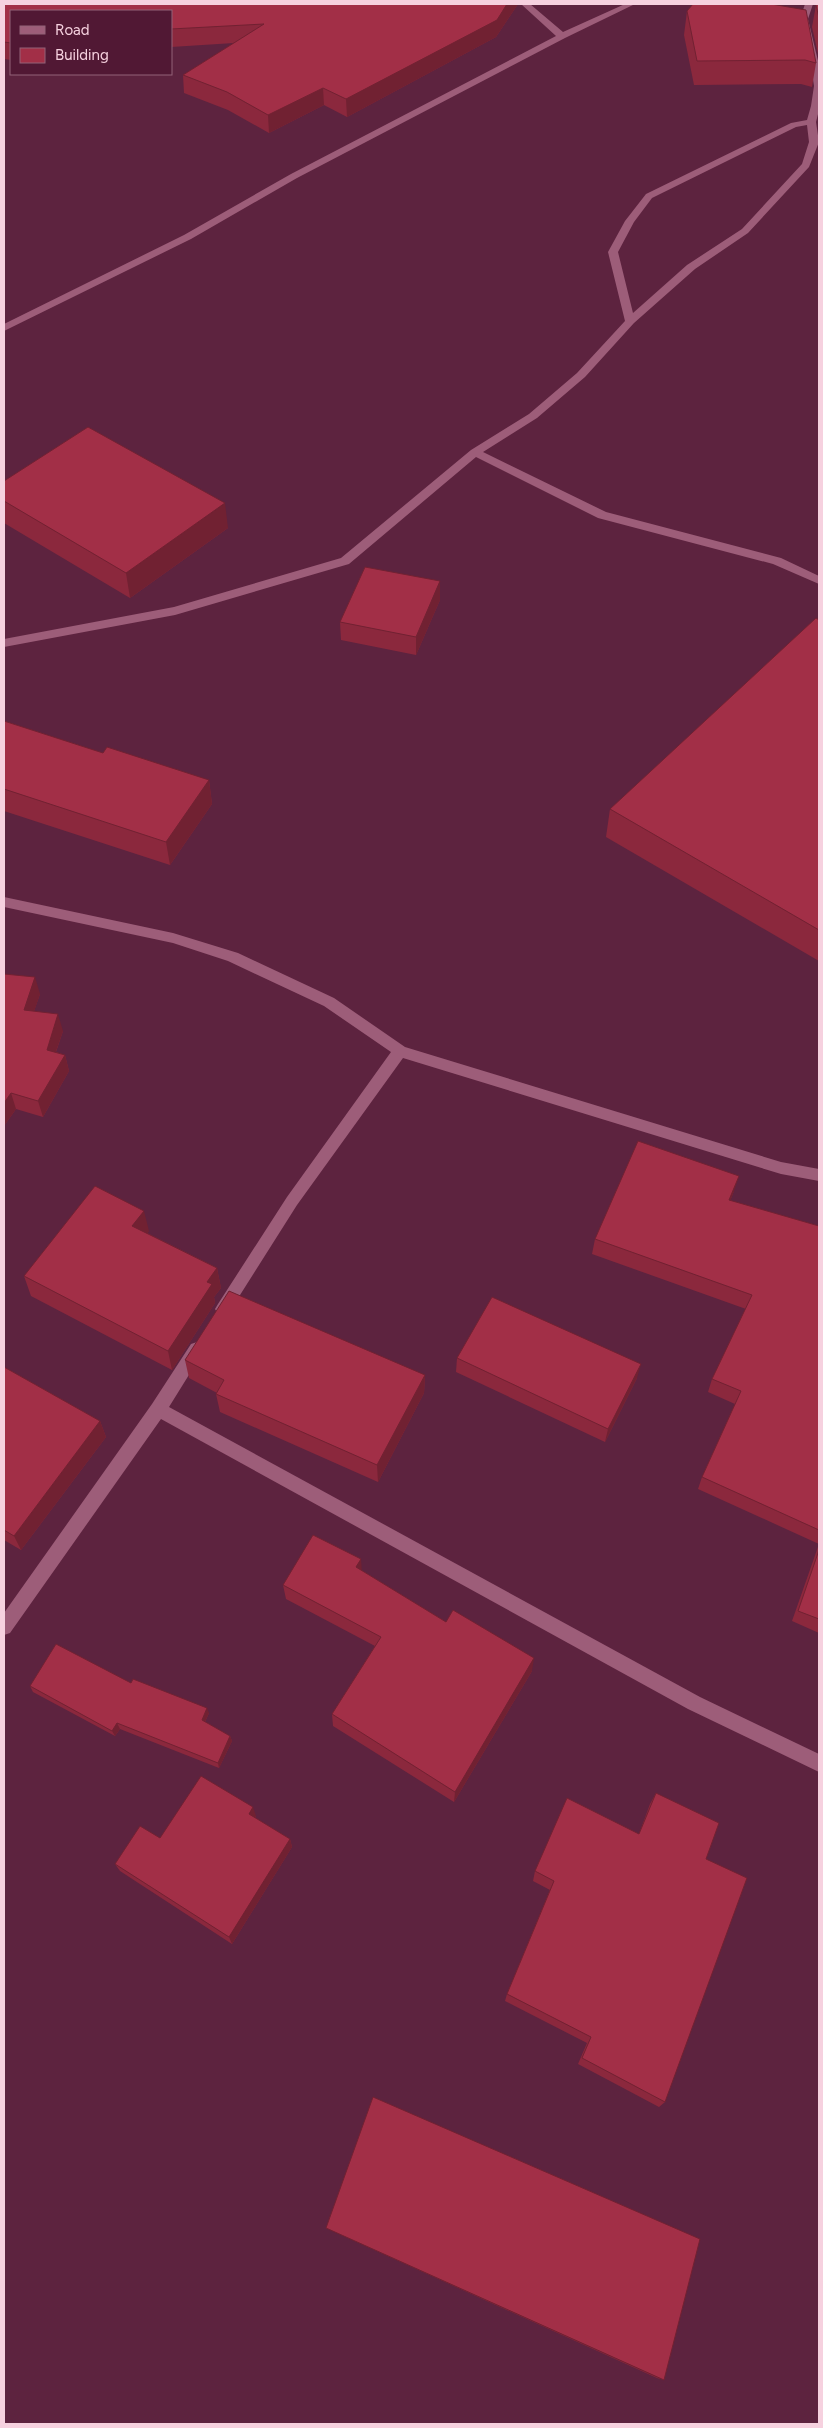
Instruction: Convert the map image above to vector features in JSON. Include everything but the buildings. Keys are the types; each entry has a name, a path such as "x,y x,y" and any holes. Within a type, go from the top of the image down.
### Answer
{"street":[{"path":"525,4 562,36"},
{"path":"4,328 179,240 261,197 294,176 562,36 631,4"},
{"path":"4,643 175,612 345,561 475,452 533,416 580,375 630,321 691,267 745,230 806,165 814,142 811,122 816,106 818,86 813,52 804,19 809,4"},
{"path":"630,321 613,252 630,221 649,196 794,125 811,122"},
{"path":"806,165 819,167"},
{"path":"475,452 602,515 777,561 819,580"},
{"path":"4,902 173,938 233,957 329,1002 400,1051 781,1168 819,1175"},
{"path":"217,1318 292,1202 400,1051"},
{"path":"4,1627 158,1409 206,1334"},
{"path":"158,1409 694,1703 819,1763"}]}
